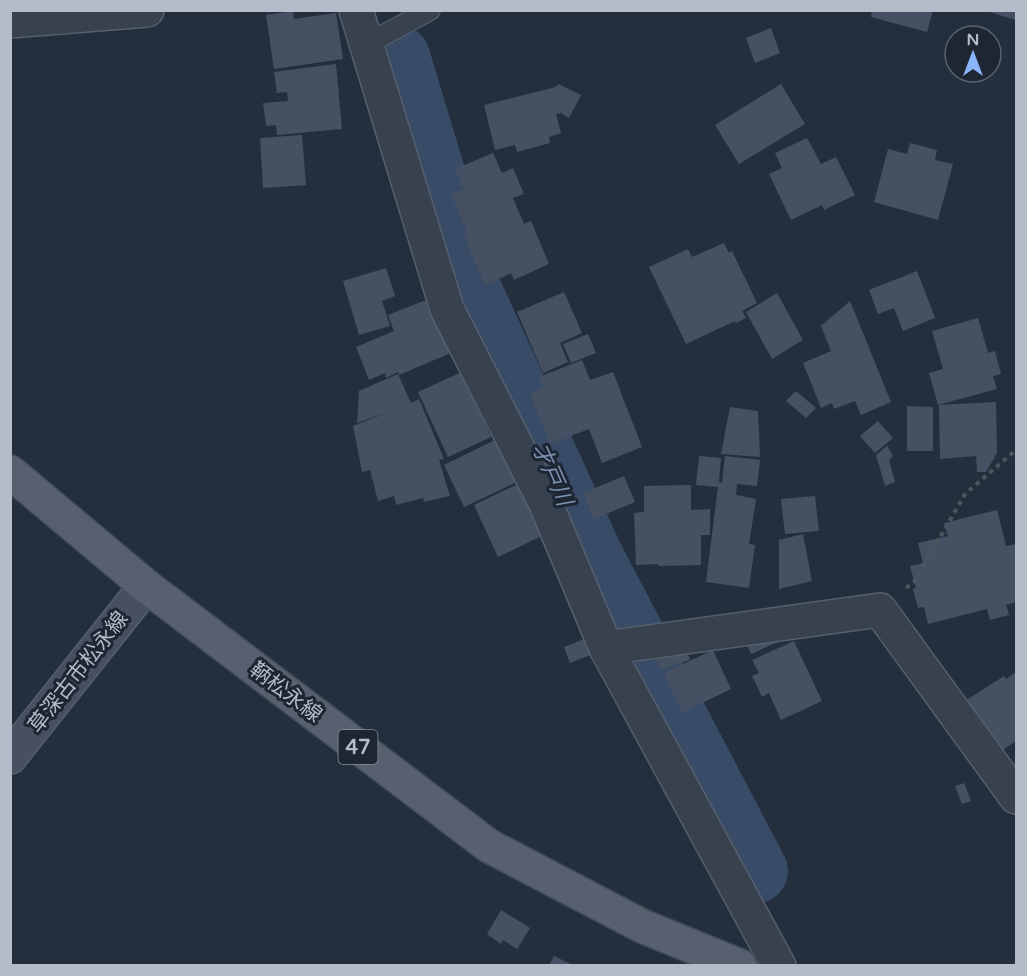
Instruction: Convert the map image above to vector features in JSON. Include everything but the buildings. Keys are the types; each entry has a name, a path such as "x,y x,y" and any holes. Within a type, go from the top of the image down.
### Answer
{"main road":[{"name":"鞆松永線","path":"10,472 146,586 489,846 642,926 740,966"},
{"name":"草深古市松永線","path":"10,758 146,586"}],"street":[{"path":"10,21 147,10"},
{"path":"356,10 447,309 545,502 606,648 779,966"},
{"path":"606,648 880,610 1017,797"}],"lane":[{"path":"365,45 430,10"}],"path":[{"path":"880,610 915,580 965,494 1017,450"}],"waterway":[{"name":"才戸川","path":"398,57 466,282 591,556 756,871"}]}
